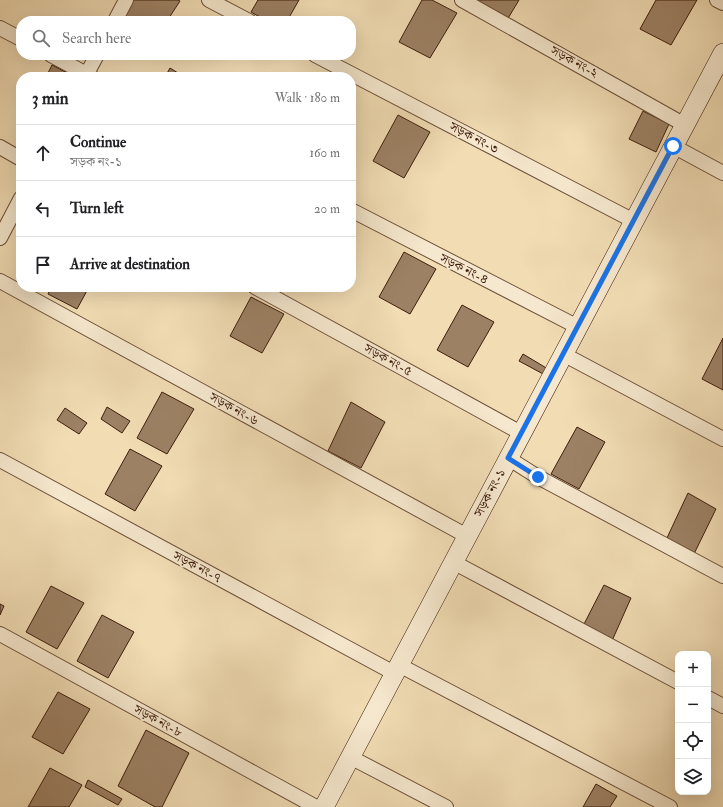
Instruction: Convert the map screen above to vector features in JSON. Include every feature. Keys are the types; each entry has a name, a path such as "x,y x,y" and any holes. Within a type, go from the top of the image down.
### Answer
{"street":[{"path":"118,16 126,0"},
{"path":"209,0 239,16"},
{"name":"সড়ক নং-২","path":"462,0 685,124"},
{"path":"717,0 723,3"},
{"path":"0,28 16,36"},
{"name":"সড়ক নং-১","path":"324,807 723,53"},
{"path":"60,60 81,72"},
{"path":"90,72 95,60"},
{"name":"সড়ক নং-৩","path":"325,60 348,72"},
{"name":"সড়ক নং-৩","path":"356,76 634,221"},
{"path":"673,146 723,174"},
{"path":"0,147 16,156"},
{"path":"0,238 16,208"},
{"name":"সড়ক নং-৪","path":"356,213 578,327"},
{"name":"সড়ক নং-৬","path":"0,282 16,291"},
{"name":"সড়ক নং-৬","path":"18,292 467,536"},
{"name":"সড়ক নং-৫","path":"264,292 521,433"},
{"path":"563,354 723,439"},
{"path":"508,458 538,477 723,576"},
{"name":"সড়ক নং-৭","path":"0,460 397,669 670,807"},
{"path":"453,562 675,680"},
{"name":"সড়ক নং-৮","path":"0,634 316,807"},
{"path":"711,700 723,706"},
{"path":"350,757 446,807"}],"building":[{"path":"133,0 180,1 170,16 123,16"},
{"path":"258,0 299,0 290,16 258,16 251,12"},
{"path":"422,0 432,0 457,13 430,58 399,42"},
{"path":"478,0 519,0 507,20 476,3"},
{"path":"656,0 697,0 671,45 640,29"},
{"path":"52,65 65,72 48,72"},
{"path":"170,68 176,72 168,72"},
{"path":"643,111 669,124 656,152 629,139"},
{"path":"398,115 430,132 404,178 373,161"},
{"path":"404,252 436,269 410,314 379,297"},
{"path":"49,292 86,292 77,309 48,294"},
{"path":"251,297 284,314 262,353 230,336"},
{"path":"462,305 494,322 468,367 437,350"},
{"path":"723,338 723,390 702,379"},
{"path":"523,354 548,369 545,375 519,361"},
{"path":"162,392 194,409 167,454 137,438"},
{"path":"351,402 385,422 361,468 328,451"},
{"path":"107,407 130,421 122,433 101,419"},
{"path":"65,408 87,423 79,434 57,420"},
{"path":"577,427 605,442 579,489 551,474"},
{"path":"130,449 162,466 135,511 105,494"},
{"path":"688,493 716,509 692,558 666,540"},
{"path":"604,585 631,598 611,643 582,628"},
{"path":"51,586 84,603 57,649 26,632"},
{"path":"0,604 4,606 0,615"},
{"path":"102,615 134,632 108,678 77,661"},
{"path":"58,692 90,709 63,754 32,737"},
{"path":"146,730 189,753 162,807 155,807 118,786"},
{"path":"50,768 82,785 69,807 28,807"},
{"path":"88,780 122,799 118,805 85,787"},
{"path":"596,784 617,796 610,807 583,807"}],"route":[{"path":"538,477 508,458 673,146"}]}
